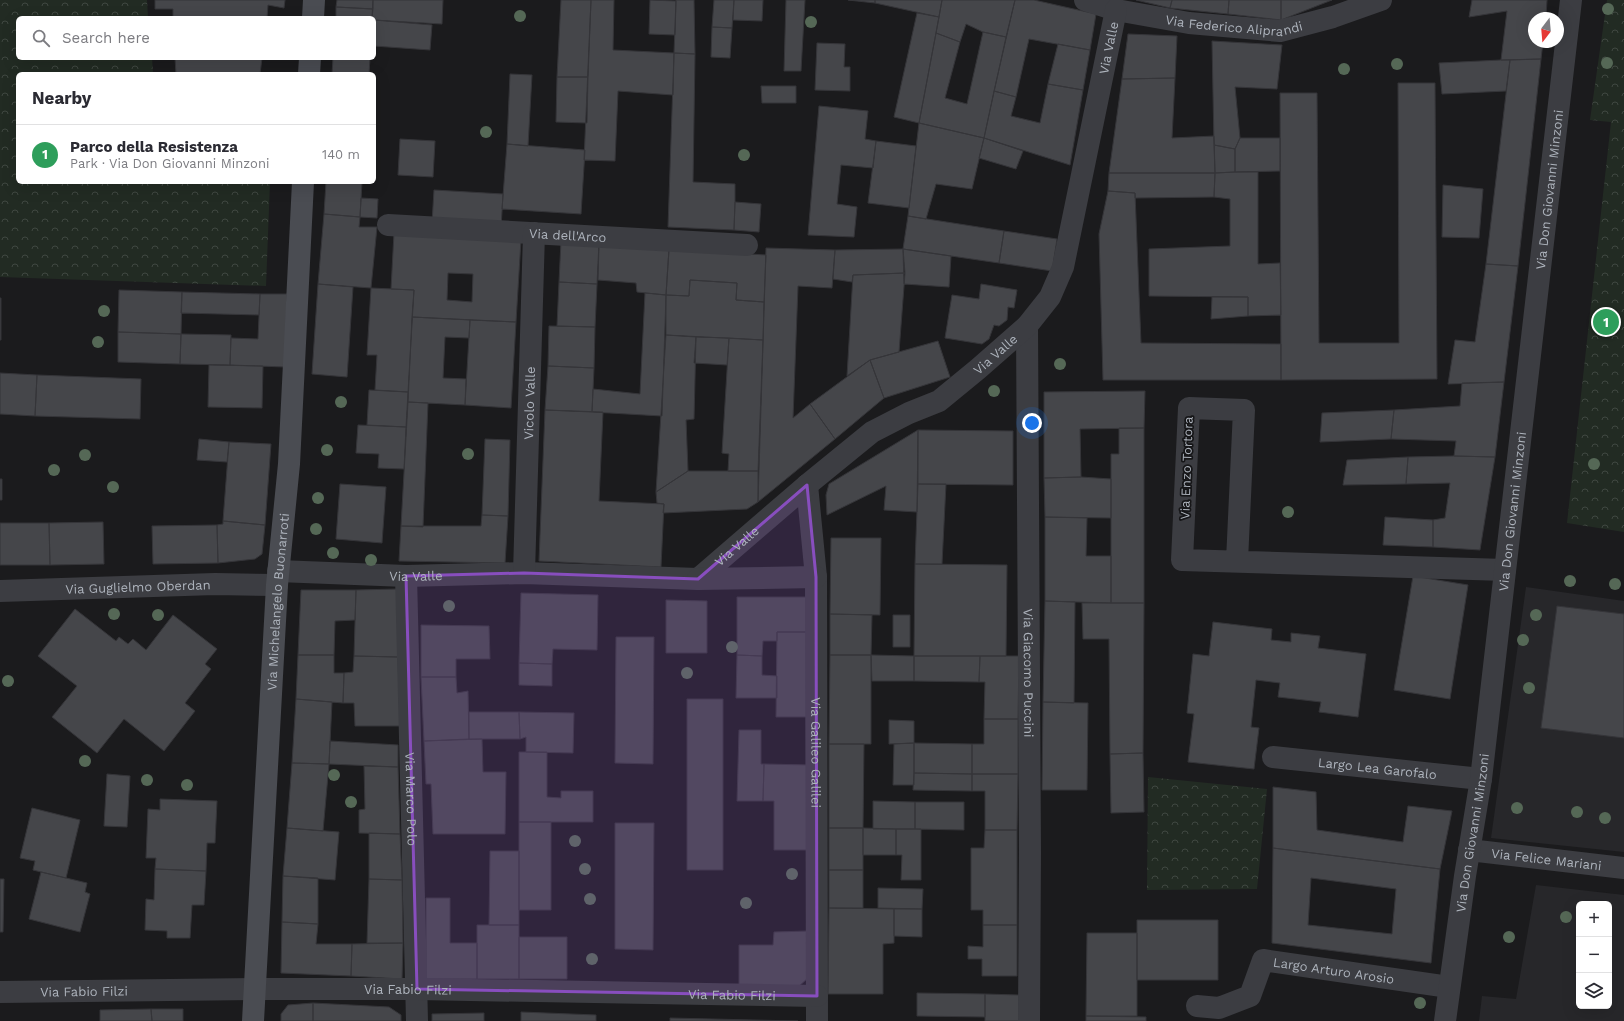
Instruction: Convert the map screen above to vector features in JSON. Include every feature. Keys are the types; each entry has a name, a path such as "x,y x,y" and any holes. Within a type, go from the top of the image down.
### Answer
{"street":[{"path":"313,16 314,0"},
{"name":"Via Federico Aliprandi","path":"1085,0 1116,10 1189,23 1280,31 1333,17 1381,0"},
{"name":"Via Don Giovanni Minzoni","path":"1445,1021 1469,850 1481,779 1571,0"},
{"name":"Via Valle","path":"698,579 807,485 872,432 909,413 939,401 1027,326 1050,298 1063,267 1116,10"},
{"path":"309,72 310,60"},
{"name":"Via Michelangelo Buonarroti","path":"253,1021 277,578 289,464 303,184"},
{"name":"Via dell'Arco","path":"388,225 747,245"},
{"name":"Vicolo Valle","path":"524,573 534,234"},
{"name":"Via Giacomo Puccini","path":"1027,326 1030,852 1029,1021"},
{"name":"Via Enzo Tortora","path":"1237,561 1244,410 1189,408 1182,560 1505,570"},
{"name":"Via Galileo Galilei","path":"807,485 816,577 817,1021"},
{"name":"Via Valle","path":"277,578 524,573 698,579 816,577"},
{"name":"Via Marco Polo","path":"406,576 417,989 416,1021"},
{"name":"Via Guglielmo Oberdan","path":"0,591 215,584 277,578"},
{"name":"Largo Lea Garofalo","path":"1273,757 1481,779"},
{"name":"Via Felice Mariani","path":"1469,850 1624,868"},
{"name":"Largo Arturo Arosio","path":"1197,1006 1220,1008 1250,996 1263,960 1449,987"},
{"name":"Via Fabio Filzi","path":"0,992 255,988 417,989 817,996"}],"highlighted area":[{"path":"807,485 816,577 817,996 417,989 406,576 524,573 698,579"}],"shaded area":[{"path":"1526,587 1624,601 1624,852 1491,838"},
{"path":"1536,885 1624,895 1624,1021 1479,1021 1482,996 1516,999"}],"green space":[{"path":"0,0 147,0 148,16 16,16 16,60 152,60 153,72 16,72 16,184 270,184 266,286 0,277"},
{"path":"1607,0 1624,0 1624,532 1567,523 1611,122 1590,120"},
{"path":"1148,777 1267,789 1257,889 1147,890"}],"building":[{"path":"155,0 285,0 284,8 268,5 267,16 173,16 173,9 155,9"},
{"path":"337,0 373,0 373,9 336,7"},
{"path":"373,0 443,0 442,24 376,20 376,16 372,16"},
{"path":"561,0 591,0 588,77 557,77"},
{"path":"591,0 614,0 613,50 674,53 673,95 618,91 615,161 584,160"},
{"path":"650,0 676,1 675,35 649,34"},
{"path":"676,0 694,0 695,54 674,53"},
{"path":"714,0 734,0 732,28 712,27"},
{"path":"734,0 763,0 762,21 733,20"},
{"path":"786,0 805,0 801,71 784,71"},
{"path":"848,0 875,0 875,3"},
{"path":"875,0 942,0 939,17 875,3"},
{"path":"942,0 1015,0 1006,37 983,32 966,24 960,42 936,33"},
{"path":"1015,0 1034,0 1096,14 1090,50 1029,39 1016,97 994,91"},
{"path":"1136,0 1172,0 1170,8"},
{"path":"1172,0 1229,0 1228,14 1170,8"},
{"path":"1229,0 1281,0 1281,20 1228,14"},
{"path":"1281,0 1332,0 1281,20"},
{"path":"1472,0 1547,0 1546,12 1528,12 1528,48 1542,48 1541,59 1501,60 1507,11 1469,17"},
{"path":"336,7 373,9 372,16 336,16"},
{"path":"917,13 939,17 919,123 894,117"},
{"path":"376,20 432,25 430,50 376,46"},
{"path":"712,27 732,28 730,58 711,57"},
{"path":"983,32 1006,37 984,138 919,123 936,33 960,42 945,98 967,104"},
{"path":"1128,34 1177,36 1175,78 1122,79"},
{"path":"1212,41 1282,45 1277,89 1235,87 1240,138 1235,149 1214,145"},
{"path":"817,43 845,44 844,67 850,67 850,91 815,90"},
{"path":"1058,44 1090,50 1083,90 1048,84"},
{"path":"674,53 695,54 693,182 735,184 734,230 668,227"},
{"path":"1541,59 1518,266 1486,264 1510,60"},
{"path":"175,60 262,60 260,72 176,72"},
{"path":"333,60 370,60 369,72 332,72"},
{"path":"1510,60 1506,91 1442,94 1439,63"},
{"path":"510,74 532,75 528,146 507,144"},
{"path":"557,77 588,77 587,123 556,122"},
{"path":"1175,78 1172,138 1214,136 1215,173 1109,173 1122,79"},
{"path":"1398,83 1435,83 1437,379 1281,380 1280,93 1317,93 1319,343 1399,343"},
{"path":"1048,84 1083,90 1070,165 984,138 994,91 1016,97 1011,116 1040,123"},
{"path":"761,86 796,86 796,103 762,103"},
{"path":"819,106 868,111 865,139 876,141 873,168 841,165 837,204 857,207 854,237 808,235"},
{"path":"919,123 984,138 972,189 936,184 926,219 908,216"},
{"path":"984,138 1023,151 1016,169 979,158"},
{"path":"1240,138 1280,138 1280,171 1235,172 1235,149"},
{"path":"400,139 435,141 433,177 398,175"},
{"path":"876,141 916,146 909,208 868,203"},
{"path":"507,144 585,150 581,214 502,209"},
{"path":"1214,145 1235,149 1235,172 1215,173"},
{"path":"1258,172 1258,264 1280,263 1281,315 1248,316 1248,297 1149,296 1149,249 1230,246 1230,199 1214,197 1215,173"},
{"path":"1109,173 1215,173 1214,197 1135,198 1135,193 1108,191"},
{"path":"326,184 362,184 360,217 324,214"},
{"path":"1443,185 1483,189 1479,238 1442,237"},
{"path":"434,190 503,194 501,228 432,223"},
{"path":"1108,191 1135,193 1141,343 1281,344 1281,380 1103,380 1099,234"},
{"path":"361,198 378,199 377,218 360,217"},
{"path":"735,202 761,204 759,232 734,230"},
{"path":"324,214 360,217 359,227 377,227 371,288 318,284"},
{"path":"908,216 1004,231 999,263 903,249"},
{"path":"1004,231 1057,239 1052,271 999,263"},
{"path":"394,233 521,240 516,322 412,317 414,290 391,289","holes":["448,273 473,274 472,302 447,300"]},
{"path":"561,241 599,243 597,284 559,282"},
{"path":"599,243 669,249 666,295 637,292 636,283 598,280"},
{"path":"766,248 835,250 832,288 798,286 793,418 810,404 835,439 758,502"},
{"path":"669,249 766,255 764,302 736,300 737,283 690,280 689,296 666,295"},
{"path":"903,249 951,256 949,287 904,284"},
{"path":"903,249 905,273 853,275 852,282 833,279 835,250"},
{"path":"1486,264 1518,266 1504,382 1448,384 1455,340 1475,342"},
{"path":"905,273 899,352 870,360 847,376 853,275"},
{"path":"690,280 737,283 736,300 764,302 763,340 666,335 666,295 689,296"},
{"path":"559,282 597,284 595,327 557,326"},
{"path":"318,284 353,287 347,377 312,374"},
{"path":"981,284 1017,290 1014,308 1008,307 1007,320 999,326 994,325 989,339 982,344 945,338 952,295 979,299"},
{"path":"371,288 414,290 408,392 375,390 377,355 367,355"},
{"path":"119,290 182,292 181,334 118,332"},
{"path":"182,292 260,294 259,315 181,313"},
{"path":"645,293 666,295 662,416 592,412 593,389 640,394"},
{"path":"260,294 287,294 285,367 230,365 231,338 258,339"},
{"path":"1212,297 1248,297 1248,316 1211,319"},
{"path":"1,298 1,340 0,340"},
{"path":"412,317 470,320 469,338 445,337 443,378 466,379 465,405 408,402"},
{"path":"470,320 516,322 511,408 465,405"},
{"path":"549,326 595,327 594,368 548,366"},
{"path":"118,332 181,334 180,364 118,362"},
{"path":"181,334 231,335 230,365 180,364"},
{"path":"666,335 696,337 694,419 686,420 688,471 656,492"},
{"path":"696,337 729,338 727,365 694,363"},
{"path":"729,338 763,340 758,471 728,471 729,454 722,453"},
{"path":"938,341 950,377 884,398 870,360"},
{"path":"870,360 884,398 835,439 810,404"},
{"path":"209,365 263,366 262,408 208,407"},
{"path":"548,366 594,368 592,412 545,410"},
{"path":"0,373 37,375 35,416 0,414"},
{"path":"37,375 141,379 140,419 35,416"},
{"path":"1504,382 1495,457 1454,456 1456,441 1391,439 1394,410 1460,406 1462,383"},
{"path":"369,390 408,392 406,427 367,425"},
{"path":"1145,391 1144,428 1080,429 1081,477 1044,478 1044,392"},
{"path":"408,402 428,403 423,527 401,526"},
{"path":"545,410 603,412 599,501 664,504 661,567 539,561"},
{"path":"1394,410 1391,439 1320,442 1322,413"},
{"path":"358,425 406,427 404,469 378,468 379,454 356,453"},
{"path":"1119,428 1144,428 1144,603 1111,603 1111,454 1119,454"},
{"path":"918,430 1013,431 1013,485 918,484"},
{"path":"918,430 917,512 884,510 886,486 827,515 826,495 829,484"},
{"path":"199,439 229,442 227,462 197,460"},
{"path":"485,439 510,440 508,516 482,515"},
{"path":"229,442 271,444 265,525 223,521"},
{"path":"1408,457 1495,457 1480,550 1433,547 1433,520 1445,518 1450,483 1406,484"},
{"path":"1408,457 1406,484 1343,485 1347,460"},
{"path":"688,471 758,471 758,502 747,509 663,513 664,504 657,503 656,492"},
{"path":"1081,477 1111,479 1111,518 1045,517 1044,478"},
{"path":"0,479 2,479 2,500 0,500"},
{"path":"340,484 386,487 382,543 336,539"},
{"path":"918,484 946,484 942,564 915,564"},
{"path":"482,515 508,516 505,563 399,561 401,526 481,526"},
{"path":"1045,517 1087,518 1086,556 1111,556 1111,603 1045,601"},
{"path":"1385,517 1433,520 1433,547 1383,545"},
{"path":"223,521 265,525 262,554 255,559 218,563 217,525 223,524"},
{"path":"103,522 104,564 50,565 49,523"},
{"path":"0,523 49,523 50,565 0,565"},
{"path":"217,525 218,563 153,564 152,526"},
{"path":"831,538 881,538 880,615 830,614"},
{"path":"915,564 1007,565 1006,656 914,656"},
{"path":"1413,576 1468,585 1450,699 1394,690"},
{"path":"397,589 398,657 354,656 356,590"},
{"path":"301,590 356,590 355,620 335,621 334,655 298,655"},
{"path":"521,593 598,595 597,650 553,649 552,664 519,663"},
{"path":"737,597 808,597 807,632 777,632 777,641 763,641 762,656 737,655"},
{"path":"666,600 707,601 707,653 666,653"},
{"path":"1045,601 1075,602 1074,703 1043,702"},
{"path":"1082,603 1144,603 1143,753 1110,754 1109,639 1083,639"},
{"path":"1557,606 1624,614 1624,738 1541,728"},
{"path":"75,609 116,641 119,637 128,644 133,639 146,650 173,615 217,649 205,664 211,669 185,703 195,711 164,751 124,719 97,753 52,717 77,686 38,656"},
{"path":"830,614 872,615 871,655 830,655"},
{"path":"893,615 910,615 910,647 893,647"},
{"path":"1213,622 1272,629 1271,640 1291,642 1291,633 1320,636 1318,648 1366,654 1358,717 1319,712 1321,702 1278,697 1280,683 1256,680 1251,727 1259,728 1254,769 1188,762 1194,714 1187,713 1193,654 1209,656"},
{"path":"421,625 489,626 490,659 456,659 456,677 421,677"},
{"path":"777,632 807,632 807,717 776,717"},
{"path":"616,637 654,637 653,764 615,763"},
{"path":"298,655 334,655 334,673 344,673 343,703 296,699"},
{"path":"737,655 762,656 762,675 777,676 777,698 736,698"},
{"path":"830,655 871,655 871,744 829,744"},
{"path":"871,655 914,656 914,681 872,681"},
{"path":"354,656 398,657 400,726 355,726 354,703 343,703 344,673 353,672"},
{"path":"914,656 980,656 979,682 914,681"},
{"path":"980,656 1019,656 1018,719 984,719 985,682 979,682"},
{"path":"519,663 552,664 552,686 519,685"},
{"path":"421,677 456,677 457,693 468,691 469,739 424,741"},
{"path":"296,699 332,702 329,764 292,763"},
{"path":"687,699 723,699 723,870 687,870"},
{"path":"1043,702 1088,703 1087,790 1042,790"},
{"path":"469,712 519,712 520,739 469,739"},
{"path":"519,712 574,713 573,753 526,752 526,737 520,739"},
{"path":"984,719 1018,719 1018,774 972,774 972,744 984,744"},
{"path":"889,720 914,721 914,743 889,744"},
{"path":"739,730 761,730 761,764 764,764 763,801 737,801"},
{"path":"482,739 483,772 506,772 505,834 433,834 431,784 426,784 424,741"},
{"path":"330,741 398,745 398,767 329,764"},
{"path":"914,743 972,744 972,774 914,773"},
{"path":"914,743 914,785 893,785 894,744"},
{"path":"829,744 864,744 863,828 829,828"},
{"path":"519,752 547,752 547,797 561,798 561,791 593,791 593,822 519,822"},
{"path":"1143,753 1144,812 1111,813 1110,754"},
{"path":"292,763 329,764 323,831 287,828"},
{"path":"764,764 810,765 809,850 774,850 774,801 763,801"},
{"path":"364,766 398,767 400,834 359,833 359,810 365,809"},
{"path":"914,773 972,774 972,791 913,790"},
{"path":"107,774 130,776 127,827 104,826"},
{"path":"972,774 1018,774 1017,830 985,830 985,791 972,791"},
{"path":"1273,787 1316,792 1317,830 1403,842 1408,806 1452,811 1440,869 1273,848"},
{"path":"160,799 217,801 215,843 207,843 206,871 155,869 156,858 146,858 148,809 160,810"},
{"path":"873,801 915,802 915,829 873,829"},
{"path":"915,802 964,802 964,830 915,829"},
{"path":"32,808 80,820 66,878 33,870 35,861 20,858"},
{"path":"519,822 551,822 551,910 519,910"},
{"path":"615,823 654,823 653,950 615,949"},
{"path":"287,828 339,832 335,880 283,876"},
{"path":"829,828 863,828 863,870 829,870"},
{"path":"863,828 896,829 896,855 863,855"},
{"path":"896,829 921,829 921,880 901,880 902,855 896,855"},
{"path":"985,830 1017,830 1017,925 983,925 983,910 971,910 971,848 984,848"},
{"path":"369,833 400,834 402,880 369,879"},
{"path":"1273,848 1440,869 1431,963 1272,943","holes":["1311,878 1396,889 1392,934 1308,925"]},
{"path":"490,851 519,851 519,925 489,925"},
{"path":"155,869 206,871 204,905 192,905 190,938 167,938 167,931 145,930 146,899 154,900"},
{"path":"829,870 863,870 863,908 829,908"},
{"path":"41,872 87,883 85,892 90,894 80,932 29,919"},
{"path":"283,876 318,878 318,924 282,922"},
{"path":"0,879 4,879 3,932 0,932"},
{"path":"369,879 402,880 403,943 367,943"},
{"path":"878,888 923,889 922,909 878,908"},
{"path":"426,898 450,898 450,943 477,943 477,979 426,979"},
{"path":"829,908 894,909 894,943 883,944 883,994 828,994"},
{"path":"894,909 922,909 922,937 894,936"},
{"path":"1137,920 1218,920 1218,980 1137,980"},
{"path":"282,922 318,924 316,944 352,944 351,976 281,973"},
{"path":"477,925 519,925 519,979 477,979"},
{"path":"983,925 1017,925 1017,976 982,976 982,959 968,959 968,946 983,947"},
{"path":"808,931 808,978 797,988 739,988 739,945 773,945 774,932"},
{"path":"1087,933 1137,933 1137,1016 1086,1016"},
{"path":"519,937 567,937 567,979 519,979"},
{"path":"403,943 402,979 351,976 352,944"},
{"path":"917,993 985,994 985,1017 917,1016"},
{"path":"985,994 1019,995 1019,1021 985,1021"},
{"path":"313,1003 389,1007 401,1015 401,1021 313,1021"},
{"path":"313,1003 313,1021 281,1021 281,1014 288,1005"},
{"path":"151,1009 152,1021 100,1021 100,1010"},
{"path":"151,1009 183,1009 183,1021 152,1021"},
{"path":"521,1012 596,1015 596,1021 521,1021"},
{"path":"484,1013 484,1021 432,1021 432,1014"},
{"path":"1086,1016 1146,1017 1146,1021 1086,1021"},
{"path":"670,1018 797,1021 670,1021"}],"place":[{"name":"Parco della Resistenza","path":"1606,322"}]}
